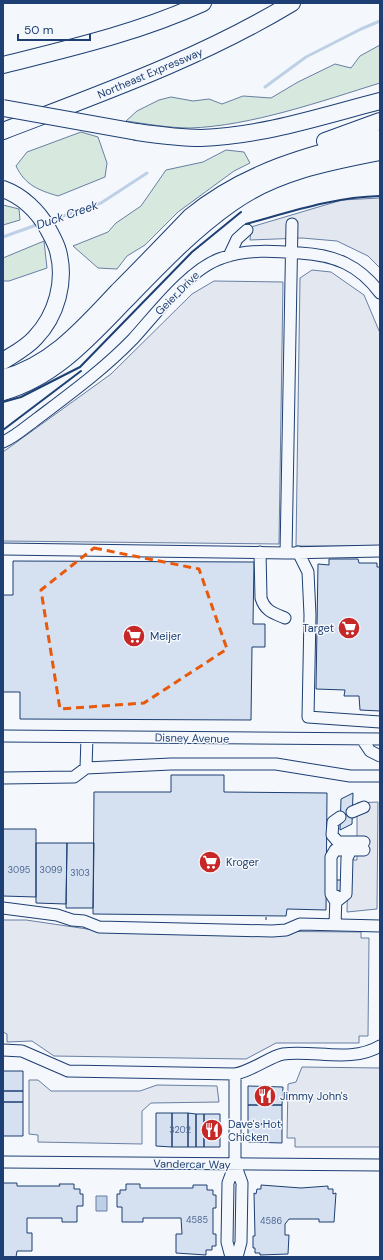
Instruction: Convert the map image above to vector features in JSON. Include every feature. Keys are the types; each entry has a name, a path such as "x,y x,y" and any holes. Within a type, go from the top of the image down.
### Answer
{"highway":[{"path":"3,65 65,50 172,17 203,3"},
{"name":"Northeast Expressway","path":"3,131 137,80 220,43 292,3"},
{"path":"233,134 380,93"},
{"path":"3,108 137,132 166,136 201,138 283,126 380,101"},
{"path":"3,378 20,373 37,364 73,338 190,217 209,202 267,164 380,121"},
{"path":"234,187 283,164 326,150 380,138"},
{"path":"3,392 24,385 39,377 67,358 191,235 234,201 288,174 332,162 380,152"},
{"path":"332,162 380,160"},
{"path":"3,190 20,198 38,213 58,249 60,267 60,285 57,303 48,321 36,338 23,349 3,361"}],"street":[{"path":"286,552 292,224"},
{"path":"229,256 237,240 247,230"},
{"name":"Geier Drive","path":"3,442 106,366 203,266 229,256 243,253 274,251 320,254 347,263 370,279 380,293"},
{"path":"3,549 260,552 380,551"},
{"path":"260,552 261,598 263,605 267,610 285,618"},
{"path":"298,552 308,572 310,615 308,717 380,722"},
{"name":"Disney Avenue","path":"3,736 380,739"},
{"path":"86,768 87,737"},
{"path":"362,739 370,751 380,756"},
{"path":"3,778 74,777 86,768 171,764 276,764 350,776 380,776"},
{"path":"352,812 364,807"},
{"path":"335,925 336,857 345,850 364,846 338,842 332,835 333,822 340,817"},
{"path":"3,908 57,915 72,920 84,921 99,927 272,931 286,930 300,924 380,926"},
{"path":"3,1050 22,1052 68,1072 235,1074 248,1072 282,1054 358,1055 372,1051 380,1046"},
{"path":"235,1074 235,1164 242,1183 241,1242 236,1257"},
{"name":"Vandercar Way","path":"3,1162 380,1165"},
{"path":"231,1257 227,1242 228,1183 235,1164"}],"highlighted area":[{"path":"94,548 199,569 227,649 144,703 60,709 41,590"}],"shaded area":[{"path":"380,45 380,83 310,105 237,123 190,128 158,126 126,121 137,111 159,100 171,97 193,101 209,99 222,104 243,96 271,98 298,82 335,64 351,68 360,56"},
{"path":"81,132 98,137 107,163 105,177 58,196 33,186 24,178 16,166 27,152"},
{"path":"226,150 244,152 250,163 234,171 178,212 145,245 127,256 117,269 98,268 73,246 108,232 116,223 141,206 166,170 203,162"},
{"path":"380,198 380,268 368,256 337,241 302,238 250,240 251,227 342,200"},
{"path":"3,205 19,209 20,220 3,225"},
{"path":"44,241 47,268 9,281 3,281 3,258"},
{"path":"312,270 331,272 364,295 380,333 380,546 296,546 300,278"},
{"path":"214,281 283,282 279,544 3,541 3,452 111,374 192,294"},
{"path":"378,802 377,909 347,912 348,860 357,860 357,803"},
{"path":"3,920 26,920 94,930 361,932 361,938 369,938 368,1036 359,1036 359,1043 276,1043 246,1059 54,1056 32,1041 7,1042 7,1034 3,1032"},
{"path":"302,1067 380,1068 380,1147 295,1147 295,1138 287,1138 288,1084 296,1082"},
{"path":"29,1080 38,1080 51,1091 140,1091 157,1085 217,1086 219,1102 151,1103 142,1111 142,1144 38,1142 38,1135 29,1134"}],"water":[{"path":"96,1196 107,1196 107,1211 96,1211"}],"building":[{"name":"Target","path":"329,559 358,559 359,563 377,563 377,567 380,567 380,711 360,710 359,696 344,696 345,690 316,689 318,564 329,565"},
{"name":"Meijer","path":"13,561 254,562 253,624 265,624 265,647 252,647 251,720 20,719 20,692 3,692 3,595 13,595"},
{"name":"Kroger","path":"171,775 224,775 224,792 327,793 326,910 287,909 286,916 93,914 94,792 171,792"},
{"path":"353,793 352,824 340,830 341,799"},
{"path":"3,829 36,829 36,897 3,896"},
{"path":"36,843 67,843 66,904 36,903"},
{"path":"67,843 94,843 93,908 66,908"},
{"path":"326,880 343,880 343,892 326,892"},
{"path":"3,1071 23,1071 23,1091 3,1091"},
{"name":"Jimmy John's","path":"248,1086 283,1087 282,1105 248,1105"},
{"path":"3,1091 23,1091 23,1102 3,1102"},
{"path":"3,1102 23,1102 23,1136 3,1136"},
{"path":"248,1105 282,1105 282,1124 248,1124"},
{"path":"156,1113 172,1113 172,1147 156,1146"},
{"path":"172,1113 188,1113 188,1147 172,1147"},
{"path":"188,1113 196,1114 196,1147 188,1147"},
{"path":"196,1114 204,1114 204,1147 196,1147"},
{"name":"Dave's Hot Chicken","path":"204,1114 220,1114 220,1147 204,1147"},
{"path":"248,1124 282,1124 282,1143 248,1142"},
{"path":"3,1183 17,1183 17,1186 60,1186 59,1184 74,1184 74,1189 80,1189 80,1194 83,1194 83,1206 77,1206 77,1222 62,1222 62,1218 27,1218 27,1233 32,1233 32,1251 17,1251 16,1257 3,1257"},
{"path":"126,1184 140,1184 140,1188 193,1188 193,1185 207,1185 207,1190 213,1190 213,1195 216,1195 216,1208 213,1208 213,1234 216,1234 216,1246 212,1246 212,1250 206,1250 206,1255 176,1253 176,1234 182,1234 181,1218 143,1218 143,1222 122,1222 122,1207 117,1207 117,1194 120,1194 120,1190 126,1190"},
{"path":"261,1185 301,1188 328,1186 328,1189 333,1189 333,1194 336,1193 334,1222 319,1222 319,1219 289,1219 285,1224 285,1235 289,1235 288,1254 260,1255 260,1253 255,1253 255,1248 253,1248 253,1236 255,1236 254,1193 256,1194 257,1189 261,1189"}],"waterway":[{"name":"Duck Creek","path":"265,87 306,57 380,21"},
{"name":"Duck Creek","path":"48,221 101,203 147,173"},
{"name":"Duck Creek","path":"3,237 39,224"}],"wall":[{"path":"246,224 329,202 380,196"},
{"path":"3,402 21,397 80,367 192,252 241,212"},
{"path":"3,430 81,371"}],"place":[{"name":"Target","path":"349,628"},
{"name":"Meijer","path":"134,636"},
{"name":"Kroger","path":"210,862"},
{"name":"Jimmy John's","path":"265,1096"},
{"name":"Dave's Hot Chicken","path":"212,1130"}]}
